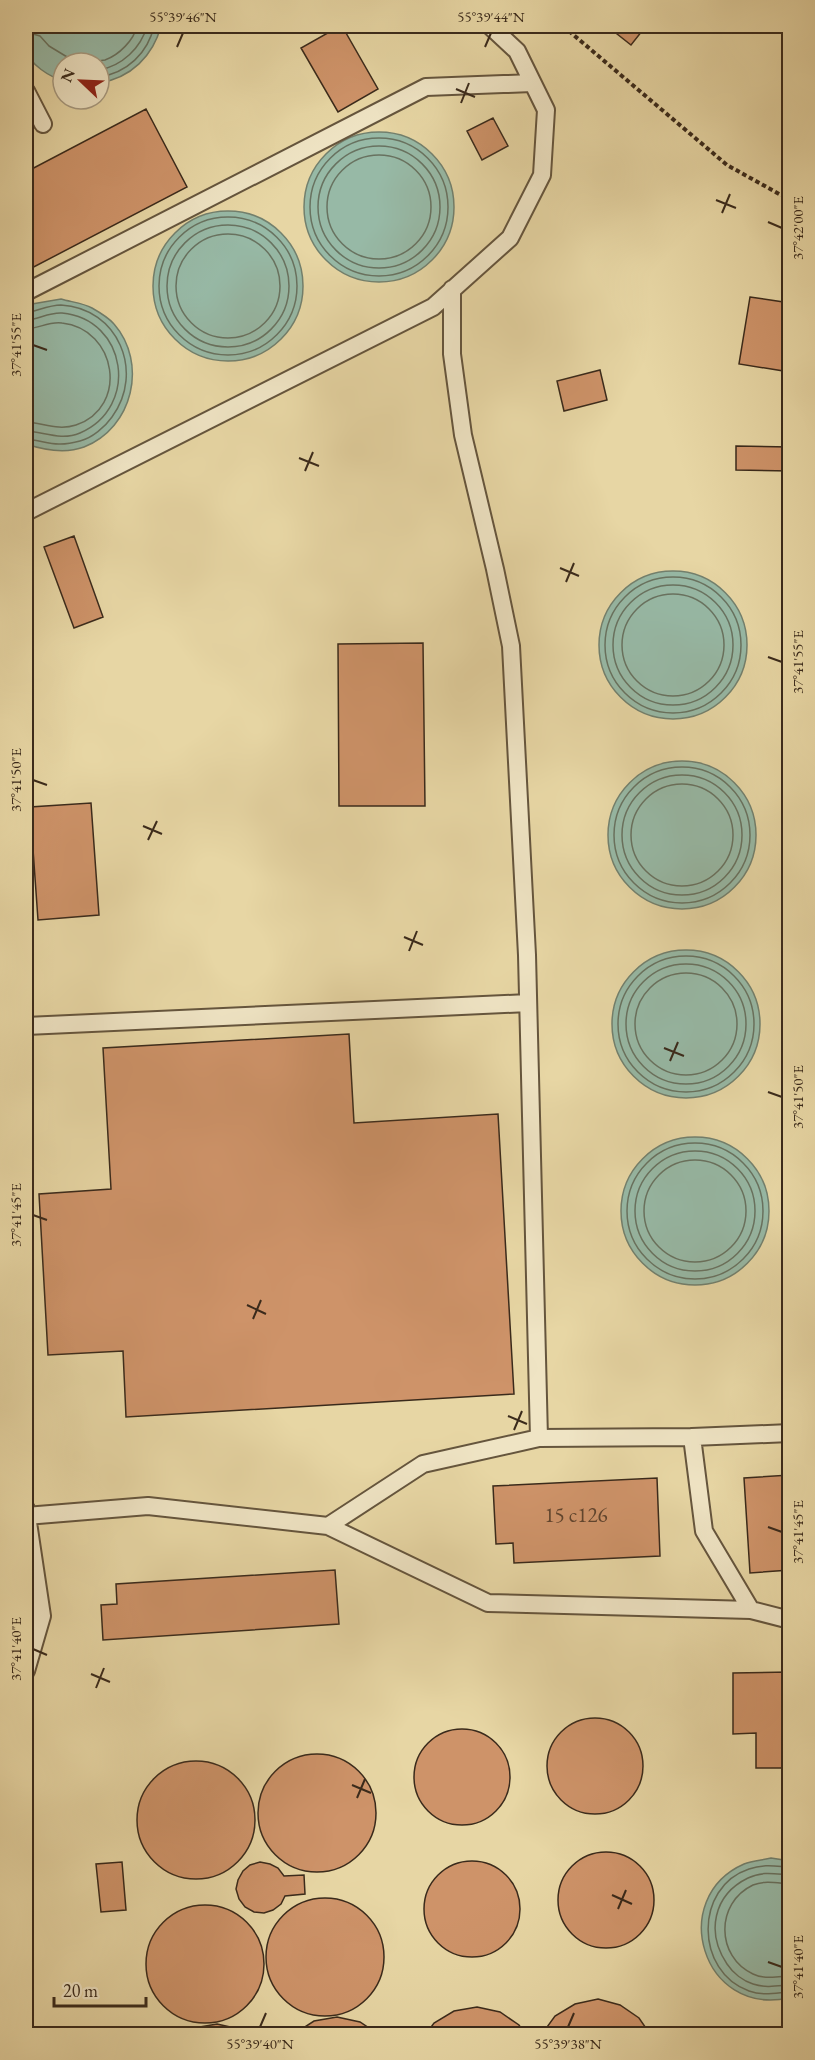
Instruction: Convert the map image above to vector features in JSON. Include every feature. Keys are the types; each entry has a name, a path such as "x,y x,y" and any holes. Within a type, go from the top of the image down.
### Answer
{"lane":[{"path":"26,512 432,307 510,238 542,175 546,110 517,51 490,26"},
{"path":"26,292 426,87 532,83"},
{"path":"26,91 43,124"},
{"path":"452,289 452,354 463,435 511,646 528,1004 539,1438"},
{"path":"26,1026 528,1004"},
{"path":"328,1526 423,1464 539,1438 692,1437 789,1433"},
{"path":"692,1437 704,1531 751,1610"},
{"path":"26,1671 42,1616 26,1513 148,1506 328,1526 488,1603 751,1610 789,1620"}],"path":[{"path":"563,26 727,165 789,200"}],"water":[{"path":"26,26 161,26 152,47 139,64 131,71 111,80 111,51 51,51 51,75 41,70 31,60 25,41"},
{"path":"379,132 394,133 408,138 432,154 448,178 453,192 453,222 448,236 432,260 408,276 394,281 379,282 364,281 350,276 326,260 310,236 305,222 304,207 305,192 310,178 326,154 350,138 364,133"},
{"path":"228,211 257,217 281,233 297,257 303,286 297,315 281,339 257,355 228,361 199,355 175,339 159,315 153,286 159,257 175,233 199,217"},
{"path":"61,299 88,306 112,322 124,340 131,357 132,375 130,393 124,410 114,425 101,438 84,447 62,451 26,444 26,308 32,304"},
{"path":"673,571 701,577 725,593 741,617 747,645 741,673 725,697 701,713 673,719 645,713 621,697 605,673 599,645 605,617 621,593 645,577"},
{"path":"682,761 710,767 734,783 750,807 756,835 750,863 734,887 710,903 682,909 654,903 630,887 614,863 608,835 614,807 630,783 654,767"},
{"path":"686,950 714,956 738,972 754,996 760,1024 754,1052 738,1076 714,1092 686,1098 658,1092 634,1076 618,1052 612,1024 618,996 634,972 658,956"},
{"path":"695,1137 723,1143 747,1159 763,1183 769,1211 763,1239 747,1263 723,1279 695,1285 667,1279 643,1263 627,1239 621,1211 627,1183 643,1159 667,1143"},
{"path":"771,1858 790,1861 789,1998 759,1999 734,1990 716,1973 705,1951 701,1926 706,1902 720,1880 744,1864"}],"building":[{"path":"340,26 378,89 338,112 301,48"},
{"path":"607,26 646,26 631,45"},
{"path":"146,109 187,187 26,271 26,172"},
{"path":"493,118 508,146 482,160 467,131"},
{"path":"750,297 790,303 790,372 739,364"},
{"path":"600,370 607,400 564,411 557,381"},
{"path":"736,446 790,447 790,471 736,470"},
{"path":"74,536 103,617 74,628 44,547"},
{"path":"423,643 425,806 339,806 338,644"},
{"path":"91,803 99,915 38,920 30,807"},
{"path":"349,1034 354,1123 498,1114 514,1394 126,1417 123,1351 48,1355 39,1194 111,1189 103,1048"},
{"path":"790,1475 790,1570 750,1573 744,1478"},
{"path":"657,1478 660,1556 514,1563 513,1543 496,1544 493,1486"},
{"path":"335,1570 339,1624 103,1640 101,1605 117,1604 116,1584"},
{"path":"790,1672 790,1768 756,1768 756,1733 733,1734 733,1673"},
{"path":"595,1718 614,1721 629,1732 640,1747 643,1766 640,1785 629,1800 614,1811 595,1814 576,1811 561,1800 550,1785 547,1766 550,1747 561,1732 576,1721"},
{"path":"462,1729 481,1732 496,1743 507,1758 510,1777 507,1796 496,1811 481,1822 462,1825 443,1822 428,1811 417,1796 414,1777 417,1758 428,1743 443,1732"},
{"path":"317,1754 340,1759 359,1771 371,1790 376,1813 371,1836 359,1855 340,1867 317,1872 294,1867 275,1855 263,1836 258,1813 263,1790 275,1771 294,1759"},
{"path":"196,1761 219,1766 238,1778 250,1797 255,1820 250,1843 238,1862 219,1874 196,1879 173,1874 154,1862 142,1843 137,1820 142,1797 154,1778 173,1766"},
{"path":"606,1852 625,1855 640,1866 651,1881 654,1900 651,1919 640,1934 625,1945 606,1948 587,1945 572,1934 561,1919 558,1900 561,1881 572,1866 587,1855"},
{"path":"472,1861 490,1864 506,1875 517,1891 520,1909 517,1927 506,1943 490,1954 472,1957 454,1954 438,1943 427,1927 424,1909 427,1891 438,1875 454,1864"},
{"path":"122,1862 126,1910 101,1912 96,1864"},
{"path":"260,1862 278,1868 284,1876 304,1875 305,1894 285,1896 281,1904 264,1913 254,1912 245,1907 236,1889 238,1880 250,1865"},
{"path":"325,1898 348,1903 367,1915 379,1934 384,1957 379,1980 367,1999 348,2011 325,2016 302,2011 283,1999 271,1980 266,1957 271,1934 283,1915 302,1903"},
{"path":"205,1905 228,1910 247,1922 259,1941 264,1964 259,1987 247,2006 228,2018 205,2023 182,2018 163,2006 151,1987 146,1964 151,1941 163,1922 182,1910"},
{"path":"598,1999 620,2005 639,2018 650,2034 542,2034 555,2016 575,2004"},
{"path":"477,2007 500,2012 519,2025 525,2034 426,2034 434,2023 454,2011"},
{"path":"337,2017 360,2022 378,2034 294,2034 314,2021"},
{"path":"217,2024 239,2029 247,2034 183,2034 194,2028"}]}
